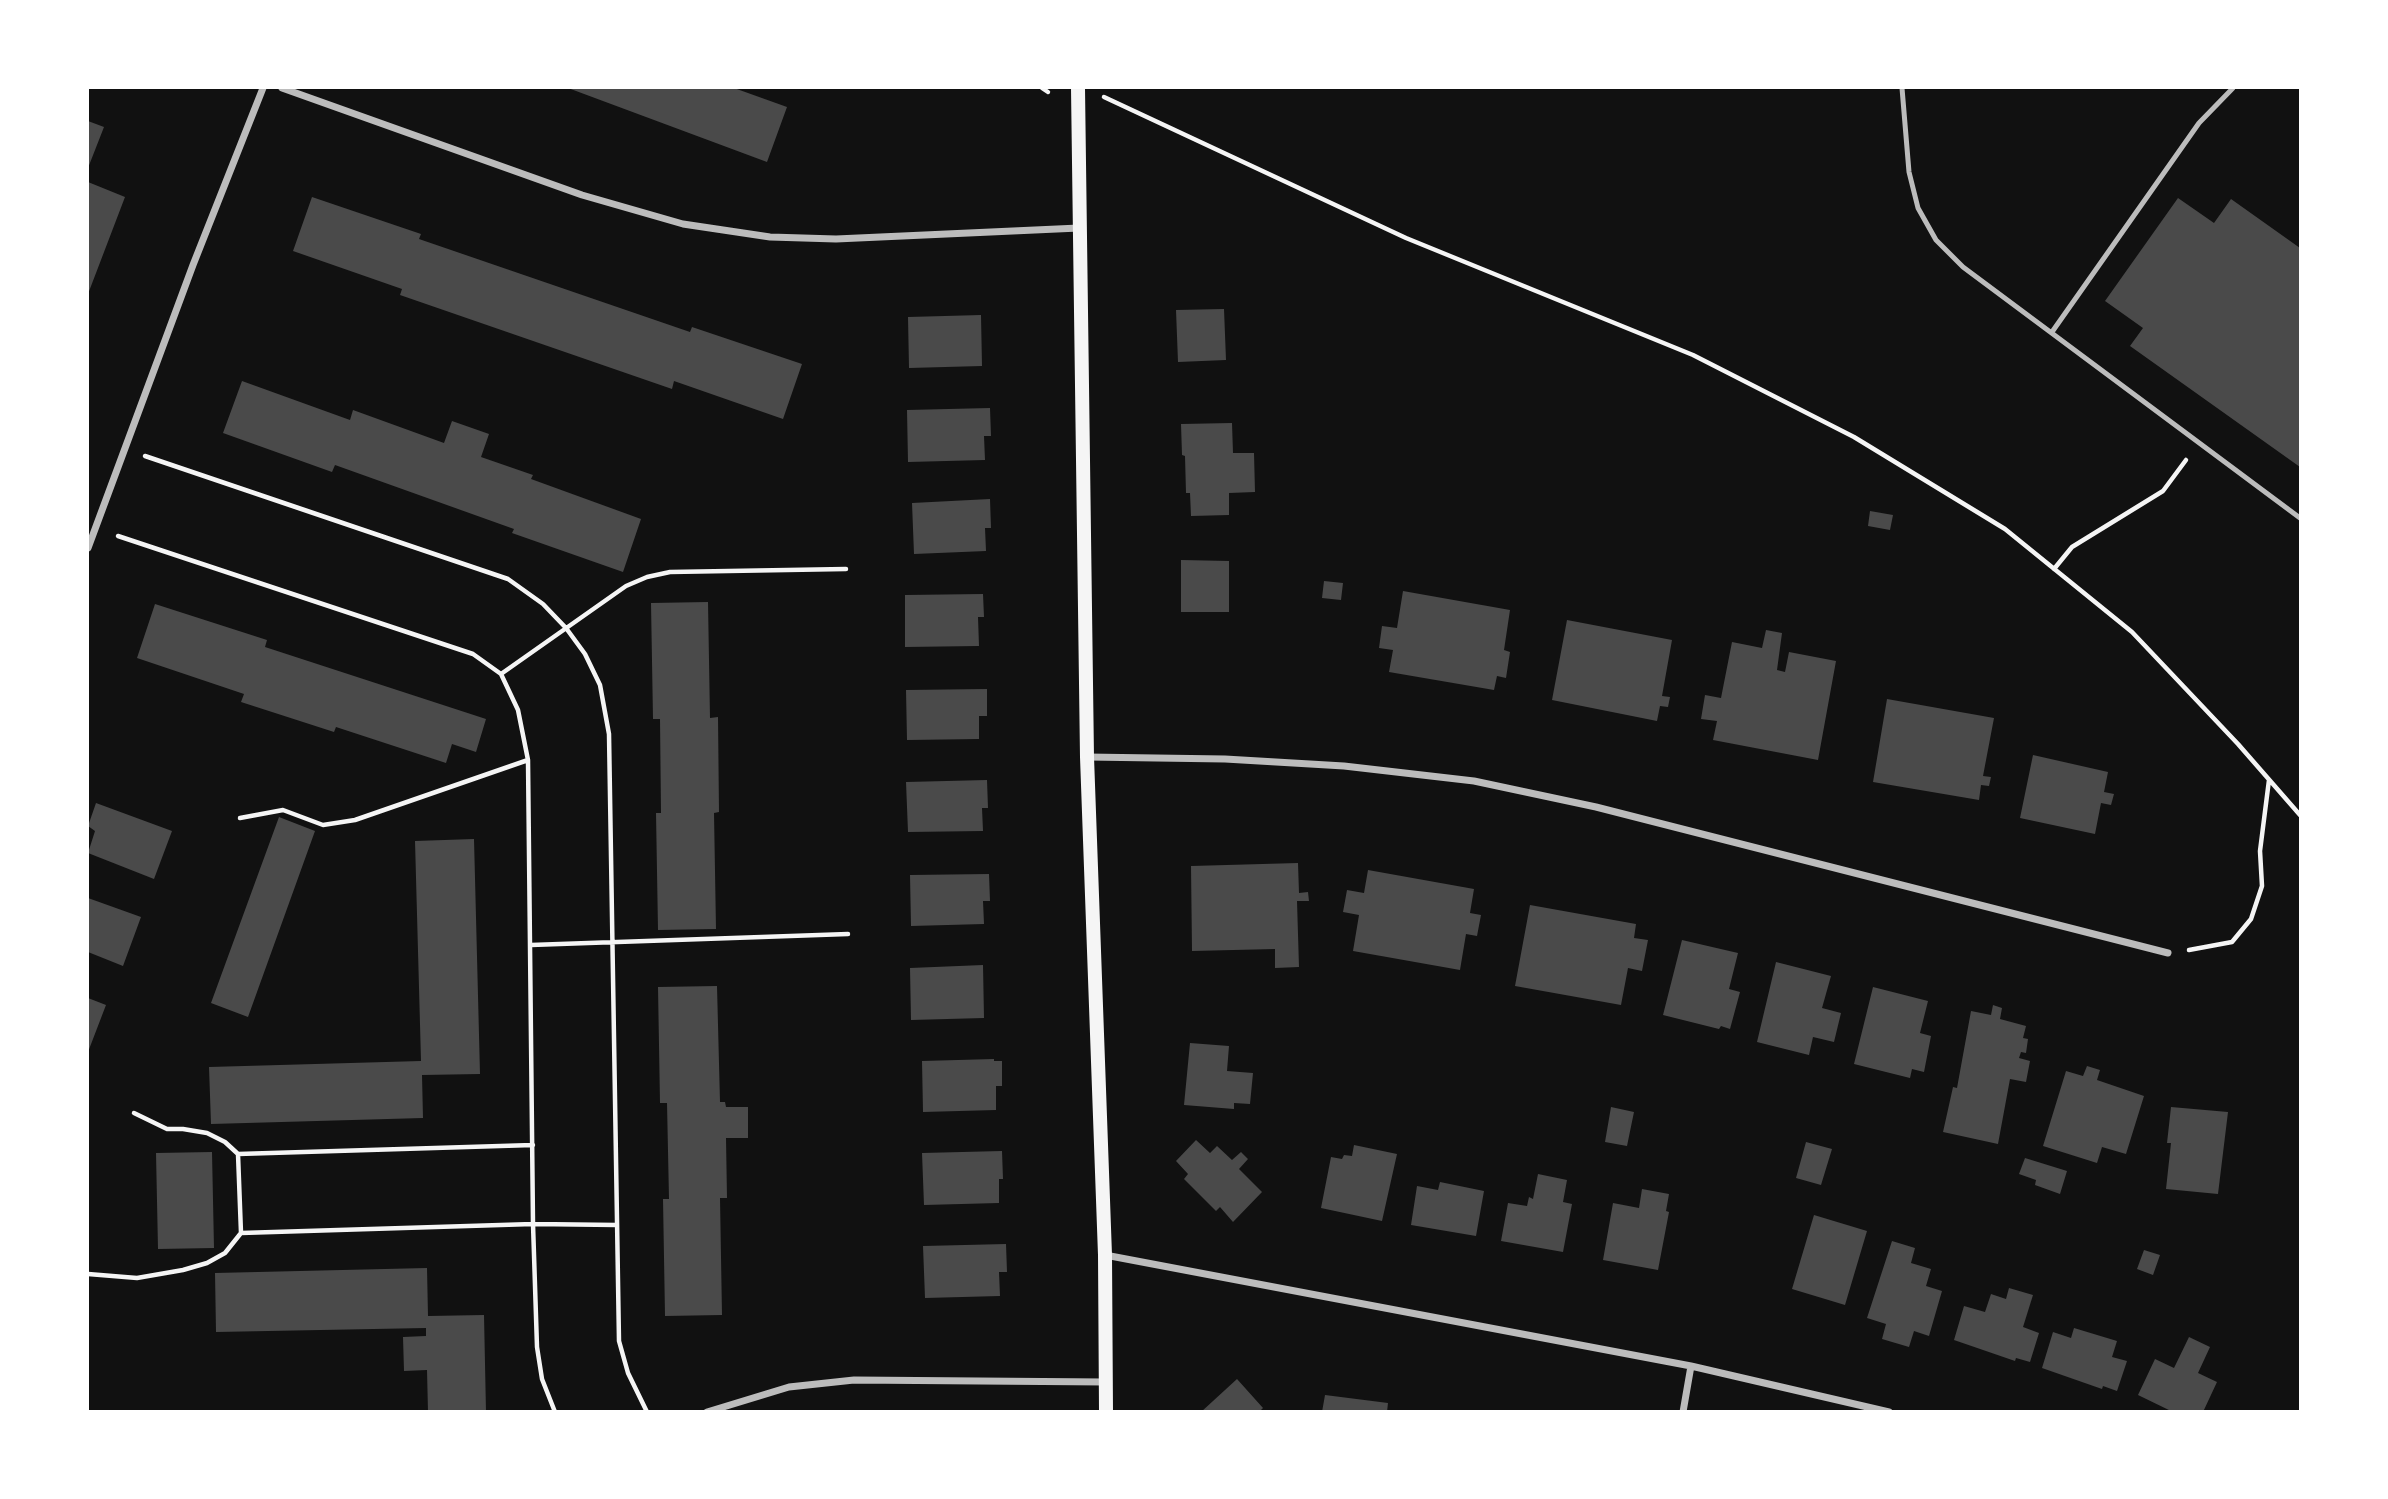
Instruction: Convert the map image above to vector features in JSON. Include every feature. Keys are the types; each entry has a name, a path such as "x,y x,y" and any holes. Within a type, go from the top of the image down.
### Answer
{"main road":[{"path":"1078,88 1087,757 1105,1255 1106,1412"}],"street":[{"path":"88,548 193,265 263,88"},
{"path":"282,88 582,195 683,224 769,237 836,239 1079,228"},
{"path":"1087,757 1225,759 1330,765 1474,781 1596,807 2168,953"},
{"path":"1105,1255 1691,1366 1889,1412"},
{"path":"1683,1412 1691,1366"},
{"path":"707,1412 789,1387 854,1380 1105,1382"}],"lane":[{"path":"1902,88 1909,172 1918,208 1936,240 1963,267 2301,518"},
{"path":"2052,332 2199,122 2233,88"}],"path":[{"path":"1042,88 1048,92"},
{"path":"1101,95 1406,238 1693,355 1854,437 2005,529 2132,632 2301,815"},
{"path":"2054,569 2072,547 2163,491 2199,442"},
{"path":"125,449 508,579 542,604 566,628 585,654 600,685 609,734 619,1341 628,1374 647,1412"},
{"path":"95,529 473,654 501,674 518,710 528,760 533,1224 537,1347 542,1379 555,1412"},
{"path":"501,674 626,586 647,577 670,572 846,569"},
{"path":"240,818 283,810 323,825 355,820 528,760"},
{"path":"2168,953 2232,942 2251,919 2262,886 2260,851 2269,779"},
{"path":"531,945 848,934"},
{"path":"134,1113 167,1129 207,1133 225,1142 238,1154 533,1145"},
{"path":"88,1275 137,1278 183,1270 207,1263 225,1253 241,1233 238,1154"},
{"path":"241,1233 617,1224"}],"building":[{"path":"568,88 734,88 787,107 767,162"},
{"path":"88,121 104,127 88,168"},
{"path":"88,182 125,197 88,294"},
{"path":"312,197 421,234 419,239 690,332 692,327 802,364 783,419 674,381 672,389 400,295 402,289 293,251"},
{"path":"2178,198 2214,223 2231,199 2300,248 2300,467 2130,346 2143,328 2105,301"},
{"path":"1224,309 1226,360 1178,362 1176,310"},
{"path":"981,315 982,366 909,368 908,317"},
{"path":"242,381 350,420 353,410 444,443 452,421 489,434 481,457 533,475 531,479 641,519 623,572 512,533 514,529 335,465 332,472 223,433"},
{"path":"990,408 991,436 984,436 985,460 908,462 907,410"},
{"path":"1232,423 1233,453 1254,453 1255,492 1229,493 1229,515 1191,516 1190,493 1186,493 1181,424"},
{"path":"990,499 991,528 985,528 986,551 914,554 912,503"},
{"path":"1870,511 1893,515 1890,530 1868,526"},
{"path":"1181,560 1229,561 1229,612 1181,612"},
{"path":"1324,581 1343,583 1341,600 1322,598"},
{"path":"1403,591 1510,610 1504,650 1510,652 1506,678 1497,676 1494,690 1389,672 1393,650 1379,648 1382,626 1397,628"},
{"path":"983,594 984,617 978,617 979,646 905,647 905,595"},
{"path":"708,602 710,718 718,717 719,812 714,813 716,929 658,930 656,813 661,813 660,719 653,719 651,603"},
{"path":"155,604 267,640 265,647 486,719 476,752 452,744 446,763 336,727 334,732 241,702 244,694 137,658"},
{"path":"1567,620 1672,640 1662,696 1670,697 1668,707 1660,706 1657,721 1552,700"},
{"path":"1766,630 1782,633 1777,670 1785,672 1789,652 1836,661 1818,760 1713,740 1717,721 1701,719 1705,695 1721,698 1732,642 1762,648"},
{"path":"987,689 987,716 979,716 979,739 907,740 906,690"},
{"path":"1887,699 1994,718 1983,776 1991,777 1989,786 1981,785 1979,800 1873,782"},
{"path":"2033,755 2108,772 2104,792 2114,794 2111,805 2101,803 2095,834 2020,818"},
{"path":"987,780 988,808 982,808 983,831 908,832 906,782"},
{"path":"96,803 172,831 154,879 88,853 95,831 88,826"},
{"path":"279,817 315,831 248,1017 211,1003"},
{"path":"474,839 480,1074 422,1075 423,1118 211,1124 209,1067 421,1061 415,841"},
{"path":"1298,863 1299,893 1308,892 1309,901 1297,901 1299,967 1275,968 1275,949 1192,951 1191,866"},
{"path":"1368,870 1474,889 1470,913 1481,915 1477,936 1466,934 1460,970 1353,951 1359,915 1343,912 1347,890 1364,893"},
{"path":"989,874 990,901 983,901 984,924 911,926 910,875"},
{"path":"88,898 141,917 123,966 88,952"},
{"path":"1530,905 1636,924 1634,938 1648,940 1642,971 1628,968 1621,1005 1515,986"},
{"path":"1682,940 1738,953 1729,989 1740,992 1730,1029 1721,1026 1719,1029 1663,1015"},
{"path":"1776,962 1831,976 1822,1008 1841,1013 1834,1042 1813,1037 1809,1055 1757,1042"},
{"path":"983,965 984,1018 911,1020 910,968"},
{"path":"717,986 720,1102 725,1102 726,1107 748,1107 748,1138 726,1138 727,1198 720,1198 722,1315 665,1316 663,1199 669,1199 667,1103 660,1103 658,987"},
{"path":"1873,987 1928,1001 1920,1033 1931,1036 1924,1072 1912,1069 1910,1078 1854,1064"},
{"path":"88,998 106,1005 88,1052"},
{"path":"1993,1005 2002,1008 2000,1019 2026,1026 2023,1038 2028,1039 2026,1053 2021,1052 2019,1058 2030,1061 2026,1082 2010,1079 1998,1144 1943,1132 1953,1087 1957,1088 1971,1011 1991,1015"},
{"path":"1190,1043 1229,1046 1227,1071 1253,1073 1250,1104 1234,1103 1234,1109 1184,1105"},
{"path":"922,1061 1002,1061 1002,1086 996,1086 996,1110 923,1112"},
{"path":"2087,1066 2100,1070 2097,1080 2144,1096 2126,1154 2102,1147 2097,1163 2043,1146 2066,1071 2083,1076"},
{"path":"1611,1107 1634,1112 1627,1146 1605,1142"},
{"path":"2171,1107 2228,1112 2218,1194 2166,1189 2171,1143 2167,1143"},
{"path":"1196,1140 1210,1153 1217,1146 1232,1160 1241,1152 1248,1159 1239,1169 1262,1192 1233,1222 1220,1207 1216,1211 1184,1179 1188,1174 1176,1161"},
{"path":"1806,1142 1832,1149 1821,1185 1796,1178"},
{"path":"1354,1145 1397,1154 1382,1221 1321,1208 1331,1157 1342,1159 1344,1155 1352,1156"},
{"path":"1002,1151 1003,1179 999,1179 999,1203 924,1205 922,1153"},
{"path":"212,1152 214,1248 158,1249 156,1153"},
{"path":"2025,1158 2067,1171 2060,1194 2035,1185 2036,1180 2019,1174"},
{"path":"1538,1174 1567,1180 1563,1202 1572,1204 1563,1252 1501,1241 1508,1203 1527,1206 1529,1197 1533,1199"},
{"path":"1440,1182 1484,1191 1476,1236 1411,1225 1417,1186 1438,1190"},
{"path":"1642,1189 1669,1194 1666,1211 1669,1212 1658,1270 1603,1260 1613,1203 1639,1208"},
{"path":"1814,1215 1867,1231 1845,1305 1792,1289"},
{"path":"1892,1241 1915,1248 1911,1263 1931,1269 1926,1286 1942,1291 1929,1336 1914,1331 1909,1347 1882,1339 1886,1324 1867,1318"},
{"path":"1006,1244 1007,1272 999,1272 1000,1296 925,1298 923,1246"},
{"path":"2144,1250 2160,1255 2153,1275 2137,1269"},
{"path":"427,1268 428,1316 484,1315 486,1412 428,1412 427,1370 404,1371 403,1337 426,1336 426,1328 216,1332 215,1273"},
{"path":"2009,1288 2033,1295 2023,1327 2039,1333 2030,1362 2016,1358 2015,1361 1954,1340 1964,1306 1985,1312 1991,1294 2006,1299"},
{"path":"2074,1328 2117,1341 2112,1357 2127,1361 2117,1391 2103,1386 2102,1389 2042,1368 2053,1332 2071,1338"},
{"path":"2189,1337 2210,1347 2198,1373 2217,1382 2203,1412 2173,1412 2138,1395 2155,1359 2174,1368"},
{"path":"1237,1379 1263,1408 1259,1412 1201,1412"},
{"path":"1325,1395 1388,1403 1387,1412 1322,1412"}]}
